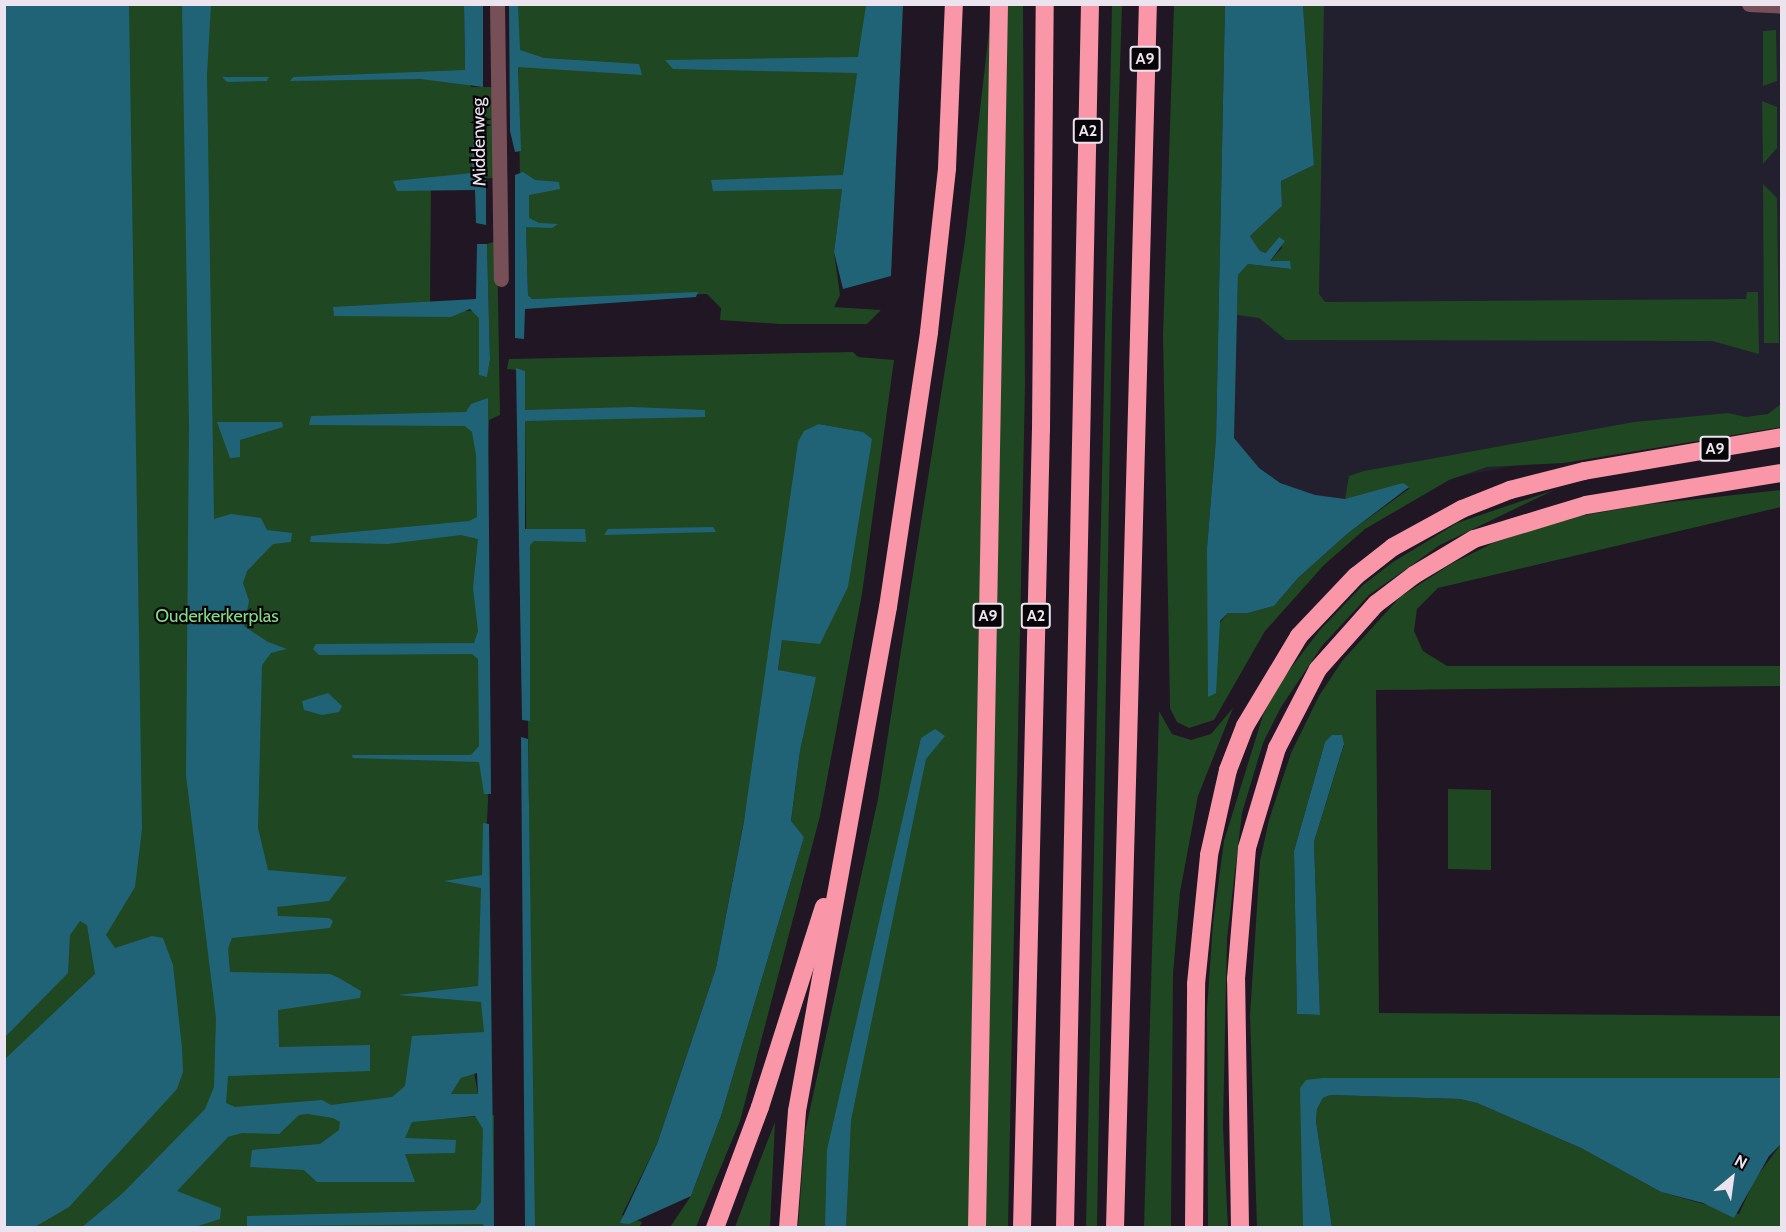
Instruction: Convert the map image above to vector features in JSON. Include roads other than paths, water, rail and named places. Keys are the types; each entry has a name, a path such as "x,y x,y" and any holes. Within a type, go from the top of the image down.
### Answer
{"highway":[{"path":"788,1227 797,1111 842,851 888,607 929,332 947,168 954,4"},
{"name":"A9","path":"977,1227 999,4"},
{"name":"A2","path":"1022,1227 1041,430 1045,4"},
{"name":"A2","path":"1065,1227 1090,4"},
{"name":"A9","path":"1115,1227 1148,4"},
{"name":"A9","path":"1194,1227 1196,984 1199,923 1210,845 1228,770 1245,726 1299,636 1356,576 1393,547 1462,509 1510,490 1584,471 1782,437"},
{"path":"1240,1227 1236,979 1248,848 1277,748 1318,669 1376,604 1414,575 1474,539 1586,505 1782,473"},
{"path":"715,1227 760,1107 842,851"}],"street":[{"name":"Middenweg","path":"497,4 501,279"},
{"path":"1749,4 1782,6"}],"water":[{"name":"Ouderkerkerplas","path":"5,4 129,5 142,829 135,887 106,935 115,948 152,936 163,938 173,965 183,1072 177,1089 69,1207 33,1228 5,1227 5,1059 95,974 87,925 80,921 70,935 68,973 5,1037"},
{"path":"182,5 211,5 207,74 214,519 231,514 261,518 267,530 292,533 291,542 273,544 247,571 243,583 249,601 244,626 268,642 287,649 271,653 262,665 258,828 268,870 347,877 329,901 277,907 278,916 329,918 333,921 330,928 232,938 228,949 230,972 330,974 339,978 361,991 360,998 278,1010 279,1047 370,1045 370,1071 228,1076 226,1103 235,1107 322,1100 331,1105 392,1097 405,1086 412,1036 484,1032 481,1002 398,995 478,986 481,888 444,881 482,875 483,823 489,824 494,1227 484,1227 483,1224 247,1226 247,1216 475,1210 481,1202 483,1129 475,1116 412,1122 405,1138 456,1140 455,1153 405,1154 415,1182 317,1182 304,1170 250,1167 252,1150 320,1144 339,1130 340,1122 333,1118 308,1114 299,1115 279,1134 242,1133 228,1137 177,1191 221,1208 220,1219 195,1227 82,1227 123,1193 205,1109 214,1087 216,1018 186,775 189,426","holes":["477,1073 478,1094 451,1094 461,1078"]},
{"path":"464,5 483,5 483,87 421,79 290,81 293,77 465,70"},
{"path":"509,5 518,5 520,50 544,58 639,64 642,75 518,67 521,151 515,152 510,131"},
{"path":"866,5 903,5 891,276 843,289 834,252 842,189 713,191 711,180 843,175 857,73 673,69 665,60 858,57"},
{"path":"1225,5 1303,5 1314,165 1281,181 1282,206 1250,236 1260,251 1266,253 1279,237 1285,241 1270,261 1290,261 1291,269 1248,264 1238,275 1234,438 1259,468 1280,483 1315,495 1345,499 1403,483 1409,487 1347,534 1298,578 1274,606 1248,613 1228,613 1220,621 1216,693 1208,697 1207,548 1216,438"},
{"path":"222,77 269,77 267,81 227,82"},
{"path":"474,111 486,112 486,225 476,223 475,190 397,191 393,181 472,173"},
{"path":"523,172 535,180 559,182 560,189 529,195 529,218 539,223 558,224 552,228 526,227 528,295 532,299 698,292 696,297 525,309 524,339 515,338 515,175"},
{"path":"477,244 487,244 490,360 487,377 479,375 479,318 470,309 451,317 334,316 333,307 476,299"},
{"path":"516,368 525,371 525,410 632,407 705,410 705,417 525,421 525,529 585,529 586,542 534,541 530,545 530,721 522,720"},
{"path":"488,398 491,794 484,794 479,762 353,758 352,755 471,755 479,746 478,659 472,654 319,655 313,649 316,644 474,643 478,631 473,588 478,539 461,535 388,544 310,542 311,536 469,521 477,517 476,455 472,432 465,426 309,425 311,416 466,412 471,404"},
{"path":"217,422 282,422 283,427 240,440 240,457 230,458"},
{"path":"819,424 863,432 872,439 848,587 820,644 782,640 778,670 816,677 800,751 791,821 804,837 721,1116 691,1196 629,1224 620,1223 657,1144 716,968 744,821 798,442 804,431"},
{"path":"713,527 716,532 604,535 608,529"},
{"path":"328,693 342,706 339,712 322,715 304,710 302,701"},
{"path":"935,729 945,736 926,759 851,1120 846,1227 825,1227 827,1150 921,738"},
{"path":"1332,735 1342,735 1344,744 1314,842 1320,1015 1297,1014 1294,851 1325,742"},
{"path":"521,737 528,739 535,1228 525,1227"},
{"path":"1323,1078 1781,1078 1781,1144 1769,1156 1734,1218 1703,1203 1661,1192 1581,1148 1477,1103 1460,1099 1330,1095 1323,1098 1317,1109 1316,1121 1332,1227 1303,1227 1300,1088 1306,1080"}]}
